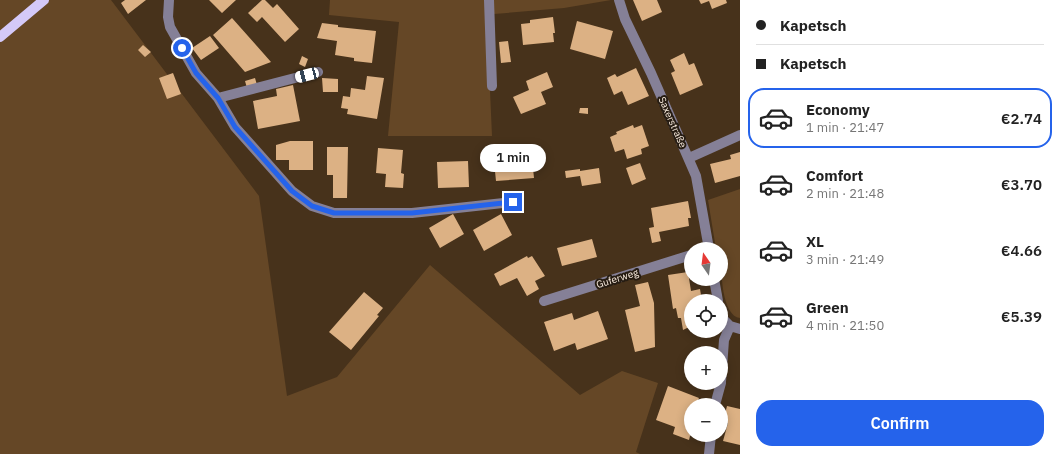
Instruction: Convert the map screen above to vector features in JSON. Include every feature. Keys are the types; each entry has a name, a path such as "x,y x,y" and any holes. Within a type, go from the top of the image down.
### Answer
{"main road":[{"path":"0,37 27,13 45,1"}],"street":[{"path":"169,0 168,17 170,27 196,73 218,98 235,127 292,191 312,206 334,213 412,213 513,202"},
{"path":"489,0 492,86"},
{"name":"Saxerstraße","path":"619,0 625,19 651,73 689,158 698,182 708,242"},
{"path":"218,98 318,72"},
{"path":"689,158 740,135"},
{"name":"Guferweg","path":"544,301 684,257"},
{"path":"724,346 724,340 735,328"},
{"path":"709,454 710,442"}],"shaded area":[{"path":"0,0 111,0 259,196 287,396 337,377 430,265 580,395 622,371 658,383 636,452 640,454 0,454"},
{"path":"330,0 486,0 492,136 388,136 399,22 329,15"},
{"path":"494,0 611,0 564,8 494,14"},
{"path":"740,189 740,318 733,315 728,306 728,294 724,294 723,286 728,286 728,242 715,242 708,200"}],"building":[{"path":"125,0 146,0 128,14 121,3"},
{"path":"209,0 236,0 222,13"},
{"path":"262,0 265,0 273,8 277,4 299,29 285,42 262,17 257,22 248,13"},
{"path":"633,0 657,0 662,12 642,21"},
{"path":"699,0 726,0 727,3 712,9 709,1 701,4"},
{"path":"553,17 555,33 553,33 554,42 523,45 521,24 530,23 530,20"},
{"path":"232,18 271,62 245,72 213,35"},
{"path":"577,21 613,31 605,59 570,49"},
{"path":"322,23 338,25 338,27 376,31 372,63 354,61 354,58 335,55 337,41 317,38"},
{"path":"210,36 219,48 201,60 192,48"},
{"path":"508,41 511,62 501,63 499,42"},
{"path":"143,45 151,52 145,57 138,50"},
{"path":"684,53 689,65 694,63 703,85 680,95 671,73 675,71 670,60"},
{"path":"302,56 308,59 305,67 299,64"},
{"path":"636,68 649,96 628,105 622,91 614,95 607,78 615,74 617,77"},
{"path":"547,72 553,87 541,92 546,104 521,114 513,97 529,90 526,81"},
{"path":"173,73 181,94 167,99 159,78"},
{"path":"367,76 384,78 377,119 347,114 348,109 341,108 343,96 350,97 351,88 365,90"},
{"path":"255,78 257,85 247,88 245,81"},
{"path":"322,78 338,79 338,92 323,92"},
{"path":"293,85 300,121 258,129 253,101 277,96 276,89"},
{"path":"580,108 588,108 588,114 579,113"},
{"path":"633,125 634,128 642,125 649,146 641,149 642,154 627,159 624,149 615,152 610,137 617,134 616,132"},
{"path":"290,141 313,141 313,170 289,170 289,160 276,160 276,145"},
{"path":"327,147 348,147 347,198 333,198 333,175 327,175"},
{"path":"378,148 403,150 401,173 404,174 403,188 385,187 386,174 376,173"},
{"path":"531,149 534,178 496,181 493,152"},
{"path":"740,152 740,176 715,183 710,164 731,159 730,155"},
{"path":"468,161 469,187 438,188 437,162"},
{"path":"640,163 646,179 632,185 626,168"},
{"path":"599,168 601,183 582,186 580,176 566,178 565,171 580,169 580,171"},
{"path":"688,201 691,218 688,218 689,226 659,232 661,241 652,243 649,228 654,227 651,208"},
{"path":"453,214 464,234 440,248 429,228"},
{"path":"501,214 512,235 484,251 473,230"},
{"path":"592,239 597,257 562,266 557,248"},
{"path":"527,256 528,258 532,256 545,276 535,281 539,289 527,296 517,278 500,286 494,274"},
{"path":"684,273 684,286 690,286 691,291 700,289 701,294 684,294 683,330 681,318 678,318 676,308 673,309 668,275"},
{"path":"648,282 654,303 655,347 635,352 625,310 640,306 635,285"},
{"path":"364,292 383,308 377,315 379,316 351,350 329,332"},
{"path":"598,311 608,339 577,350 575,343 554,351 544,322 572,313 574,320"},
{"path":"668,386 699,398 684,398 684,438 673,434 675,427 656,420"},
{"path":"728,406 740,409 740,445 727,442"}],"route":[{"path":"182,48 196,73 218,98 235,127 292,191 312,206 334,213 412,213 513,202"}]}
